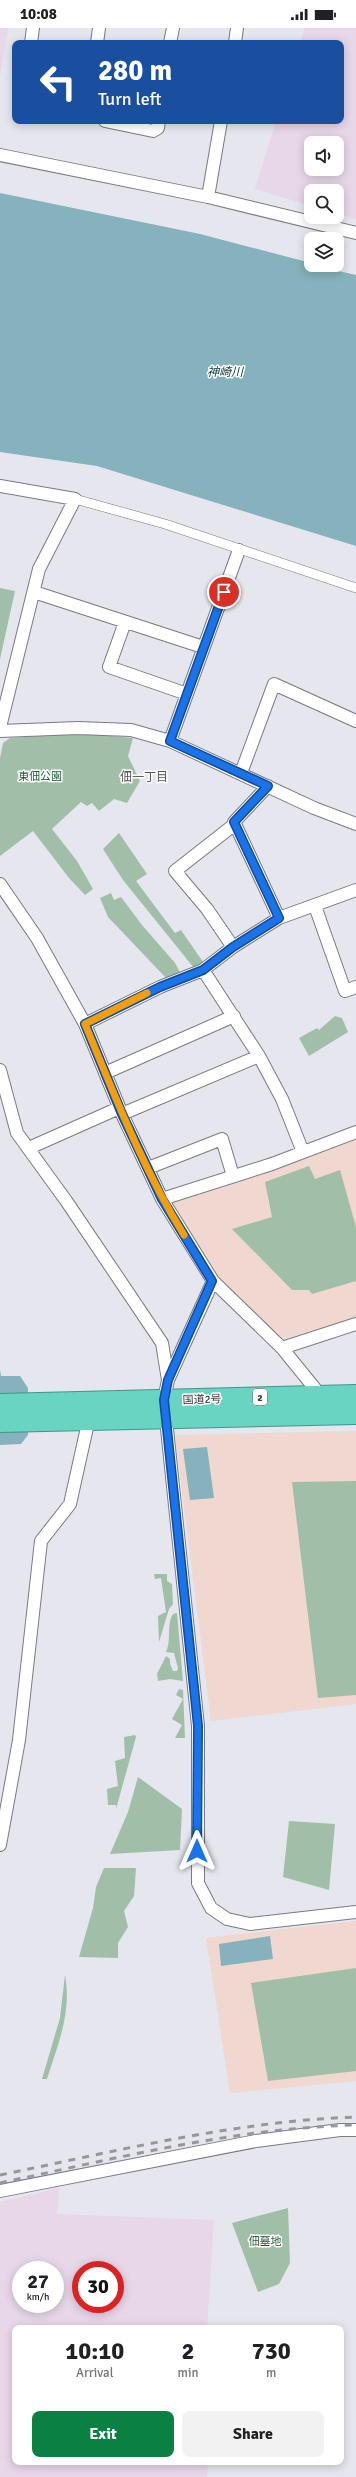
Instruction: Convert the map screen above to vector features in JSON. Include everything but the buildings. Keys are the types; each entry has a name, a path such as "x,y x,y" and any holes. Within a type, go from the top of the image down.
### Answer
{"highway":[{"name":"国道2号","path":"0,1422 55,1412 164,1408 321,1396 356,1395"},
{"name":"国道2号","path":"0,1404 55,1412"},
{"name":"国道2号","path":"164,1408 356,1414"}],"street":[{"path":"31,40 33,28"},
{"path":"97,40 99,28"},
{"path":"171,40 173,28"},
{"path":"235,40 237,28"},
{"path":"119,124 153,131 158,128 159,124"},
{"path":"208,197 220,124"},
{"path":"0,155 208,197 356,234"},
{"path":"0,486 74,499 165,524 356,588"},
{"path":"0,728 39,569 74,499"},
{"path":"170,741 239,550"},
{"path":"34,592 204,647"},
{"path":"125,622 109,667 187,694"},
{"path":"241,773 274,684 356,721"},
{"path":"0,731 78,728 125,729 170,741 314,808 355,820"},
{"path":"233,947 207,909 175,871 235,824 234,822 268,786"},
{"path":"235,824 279,918"},
{"path":"0,884 37,938 85,1024 121,1111 162,1199 212,1281 282,1348 321,1396"},
{"path":"85,1024 160,987 203,970 233,947 279,918 356,890"},
{"path":"315,906 345,991 356,987"},
{"path":"203,970 259,1056 282,1099 304,1152"},
{"path":"105,1073 234,1016"},
{"path":"29,1148 259,1056"},
{"path":"0,1070 17,1133 29,1148 162,1343 168,1380"},
{"path":"162,1199 304,1152 356,1132"},
{"path":"148,1168 222,1139 233,1176"},
{"path":"212,1281 168,1380 164,1408 198,1726 198,1883 211,1908 227,1919 250,1924 356,1912"},
{"path":"282,1348 356,1324"},
{"path":"0,1845 19,1740 41,1541 70,1504 90,1411"},
{"path":"0,2191 256,2141 340,2130 356,2130"}],"shaded area":[{"path":"0,28 8,28 0,77"},
{"path":"305,28 356,28 356,219 344,215 344,184 304,184 304,204 255,189 275,124 344,124 344,40 301,40"},
{"path":"356,1136 356,1317 284,1339 280,1338 222,1284 169,1204 170,1200 312,1155"},
{"path":"356,1431 356,1704 211,1721 175,1435"},
{"path":"356,1921 356,2081 230,2093 206,1938"},
{"path":"59,2188 57,2214 214,2220 207,2325 12,2325 12,2465 208,2465 207,2477 0,2477 0,2202"}],"green space":[{"path":"0,588 15,591 0,659"},
{"name":"東佃公園","path":"81,733 133,738 128,756 140,781 127,803 114,799 99,811 92,803 87,806 81,802 52,829 77,861 93,889 85,895 69,878 33,831 0,856 0,758 3,743 10,738"},
{"path":"119,833 147,874 136,881 175,933 181,930 203,962 194,968 123,880 103,849"},
{"path":"111,893 114,900 121,897 142,925 175,963 180,972 167,979 108,917 100,898"},
{"path":"335,1016 342,1018 348,1032 309,1056 299,1038 317,1028 319,1030"},
{"path":"309,1166 315,1179 340,1170 356,1227 356,1281 312,1294 309,1290 292,1290 232,1229 272,1217 265,1182"},
{"path":"356,1481 356,1695 318,1698 292,1482"},
{"path":"154,1574 167,1574 167,1581 172,1584 173,1604 169,1609 159,1642 158,1616 166,1612 161,1578 155,1579"},
{"path":"177,1613 183,1681 170,1679 158,1681 157,1674 166,1656 170,1659 170,1664 173,1671 177,1671 178,1668 174,1653 166,1652 169,1643 171,1618 173,1614"},
{"path":"179,1689 183,1690 185,1738 175,1738 182,1725 172,1719 183,1699 176,1695"},
{"path":"135,1735 136,1737 116,1809 116,1805 108,1805 107,1789 118,1786 115,1761 125,1758 124,1737"},
{"path":"138,1777 182,1809 180,1850 110,1854 128,1812"},
{"path":"289,1821 335,1824 329,1890 283,1877"},
{"path":"104,1868 136,1868 134,1896 124,1911 128,1927 118,1943 118,1958 79,1957 93,1908 96,1887"},
{"path":"356,1968 356,2071 268,2081 251,1983"},
{"path":"65,1975 67,2002 63,2028 47,2079 42,2079 60,2018"},
{"name":"佃墓地","path":"288,2208 290,2263 279,2284 258,2292 232,2223"}],"water":[{"name":"神崎川","path":"0,193 200,234 304,261 304,272 342,272 356,275 356,546 97,466 0,452"},
{"path":"0,1370 1,1376 20,1376 28,1388 28,1435 21,1444 0,1445"},
{"path":"207,1447 214,1498 190,1500 183,1449"},
{"path":"270,1936 273,1959 221,1966 219,1944"}],"railway":[{"path":"0,2175 177,2138 266,2124 356,2117"},
{"path":"0,2183 132,2154 221,2138 311,2127 356,2125"}],"slow traffic":[{"path":"147,993 85,1024 122,1114 142,1157 162,1199 184,1235"}],"district":[{"name":"佃一丁目","path":"144,777"}],"route":[{"path":"197,1851 198,1726 164,1400 168,1380 212,1281 162,1199 122,1114 85,1024 160,987 194,972 203,970 233,947 279,918 234,822 268,786 170,741 224,592"}]}
